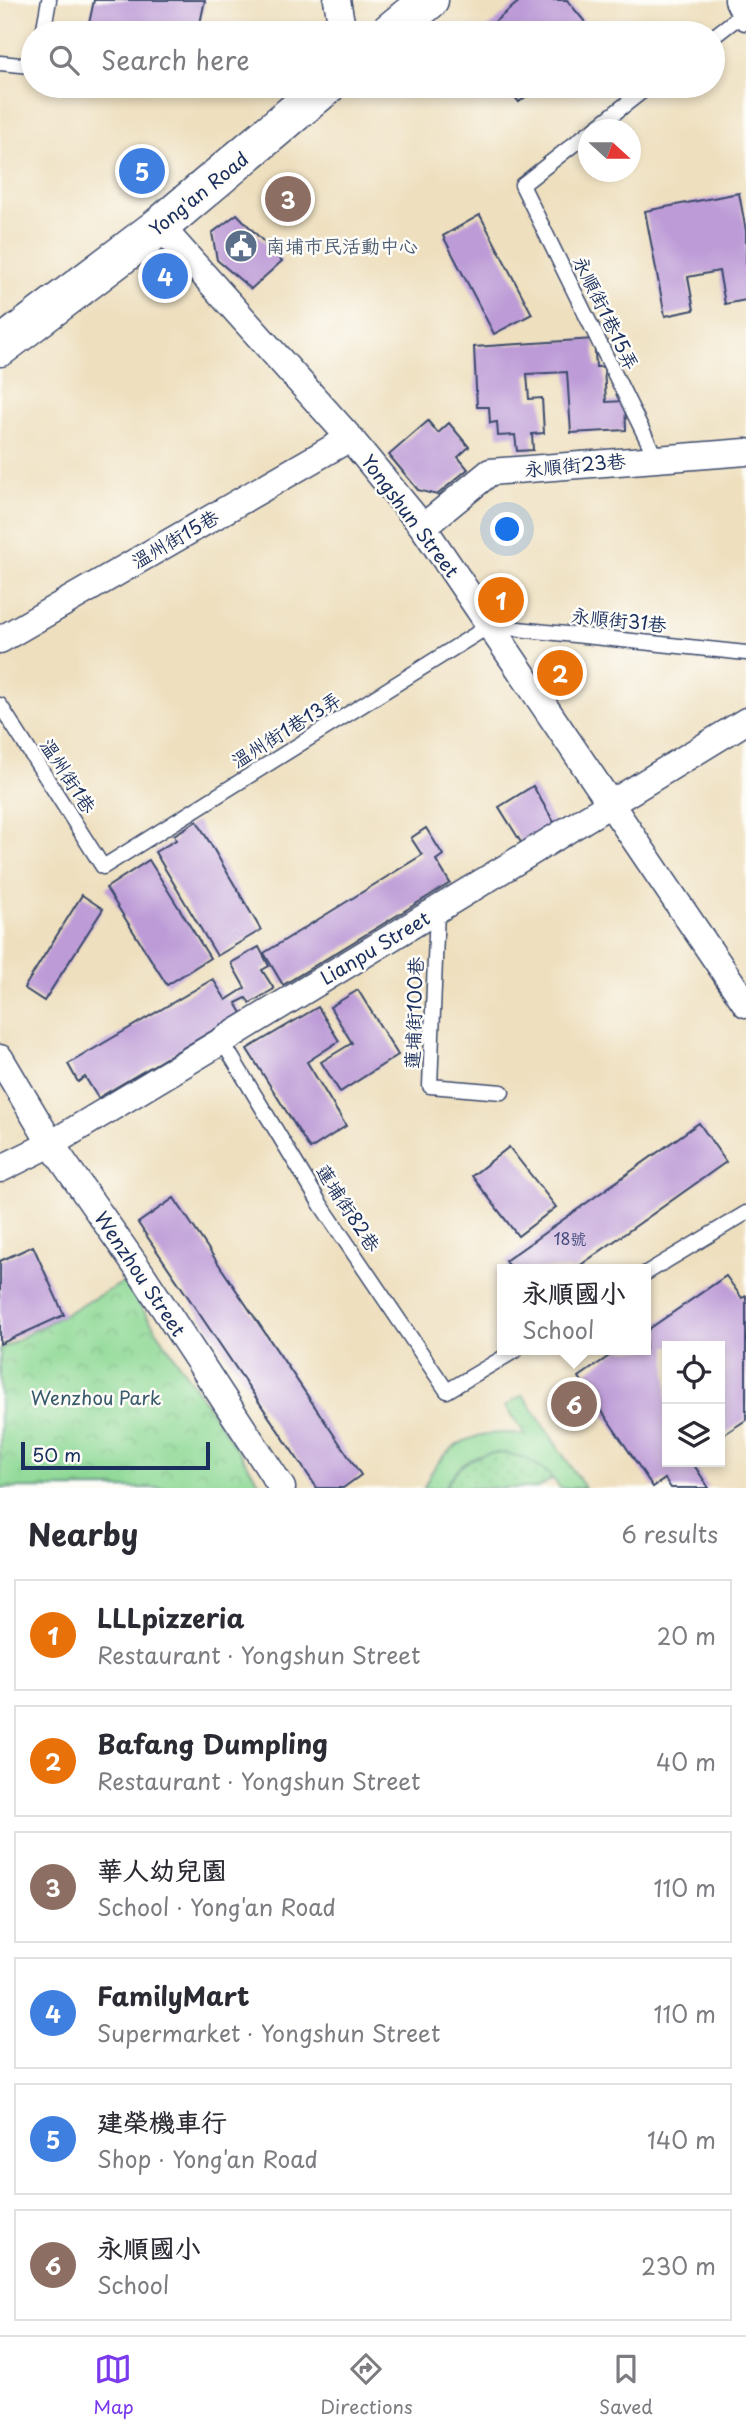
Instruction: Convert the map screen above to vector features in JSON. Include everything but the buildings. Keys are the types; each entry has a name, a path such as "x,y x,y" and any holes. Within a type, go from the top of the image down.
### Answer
{"main road":[{"path":"404,21 429,0"},
{"name":"Yong'an Road","path":"0,347 160,226 312,98"}],"street":[{"path":"337,0 341,21"},
{"name":"Yongshun Street","path":"160,226 350,438 423,527 746,1004"},
{"name":"溫州街15巷","path":"0,640 350,438"},
{"name":"永順街23巷","path":"423,527 490,472 746,452"},
{"name":"Lianpu Street","path":"0,1169 51,1144 746,721"},
{"name":"Wenzhou Street","path":"0,1058 51,1144 141,1273 282,1488"}],"lane":[{"path":"45,21 49,0"},
{"path":"725,26 743,10"},
{"path":"0,63 21,64"},
{"path":"607,119 634,98"},
{"name":"永順街1巷15弄","path":"578,141 522,184 656,458"},
{"name":"永順街31巷","path":"489,626 746,653"},
{"name":"溫州街1巷13弄","path":"103,867 489,626"},
{"name":"溫州街1巷","path":"0,705 103,867"},
{"name":"蓮埔街100巷","path":"437,910 430,1086 502,1092"},
{"name":"蓮埔街82巷","path":"222,1041 321,1205 447,1391 508,1355"},
{"path":"651,1270 746,1213"}],"green space":[{"name":"Wenzhou Park","path":"124,1282 263,1488 0,1488 0,1349"},
{"path":"523,1395 585,1488 560,1488 534,1463 501,1453 469,1461 456,1472 445,1488 424,1488 441,1459 464,1441 493,1433 526,1435 505,1406"},
{"path":"488,1453 524,1458 553,1478 538,1488 445,1488 462,1465"}],"place":[{"name":"建榮機車行","path":"142,171"},
{"name":"華人幼兒園","path":"288,199"},
{"name":"南埔市民活動中心","path":"241,246"},
{"name":"FamilyMart","path":"165,276"},
{"name":"LLLpizzeria","path":"501,600"},
{"name":"Bafang Dumpling","path":"560,673"},
{"name":"永順國小","path":"574,1404"}]}
